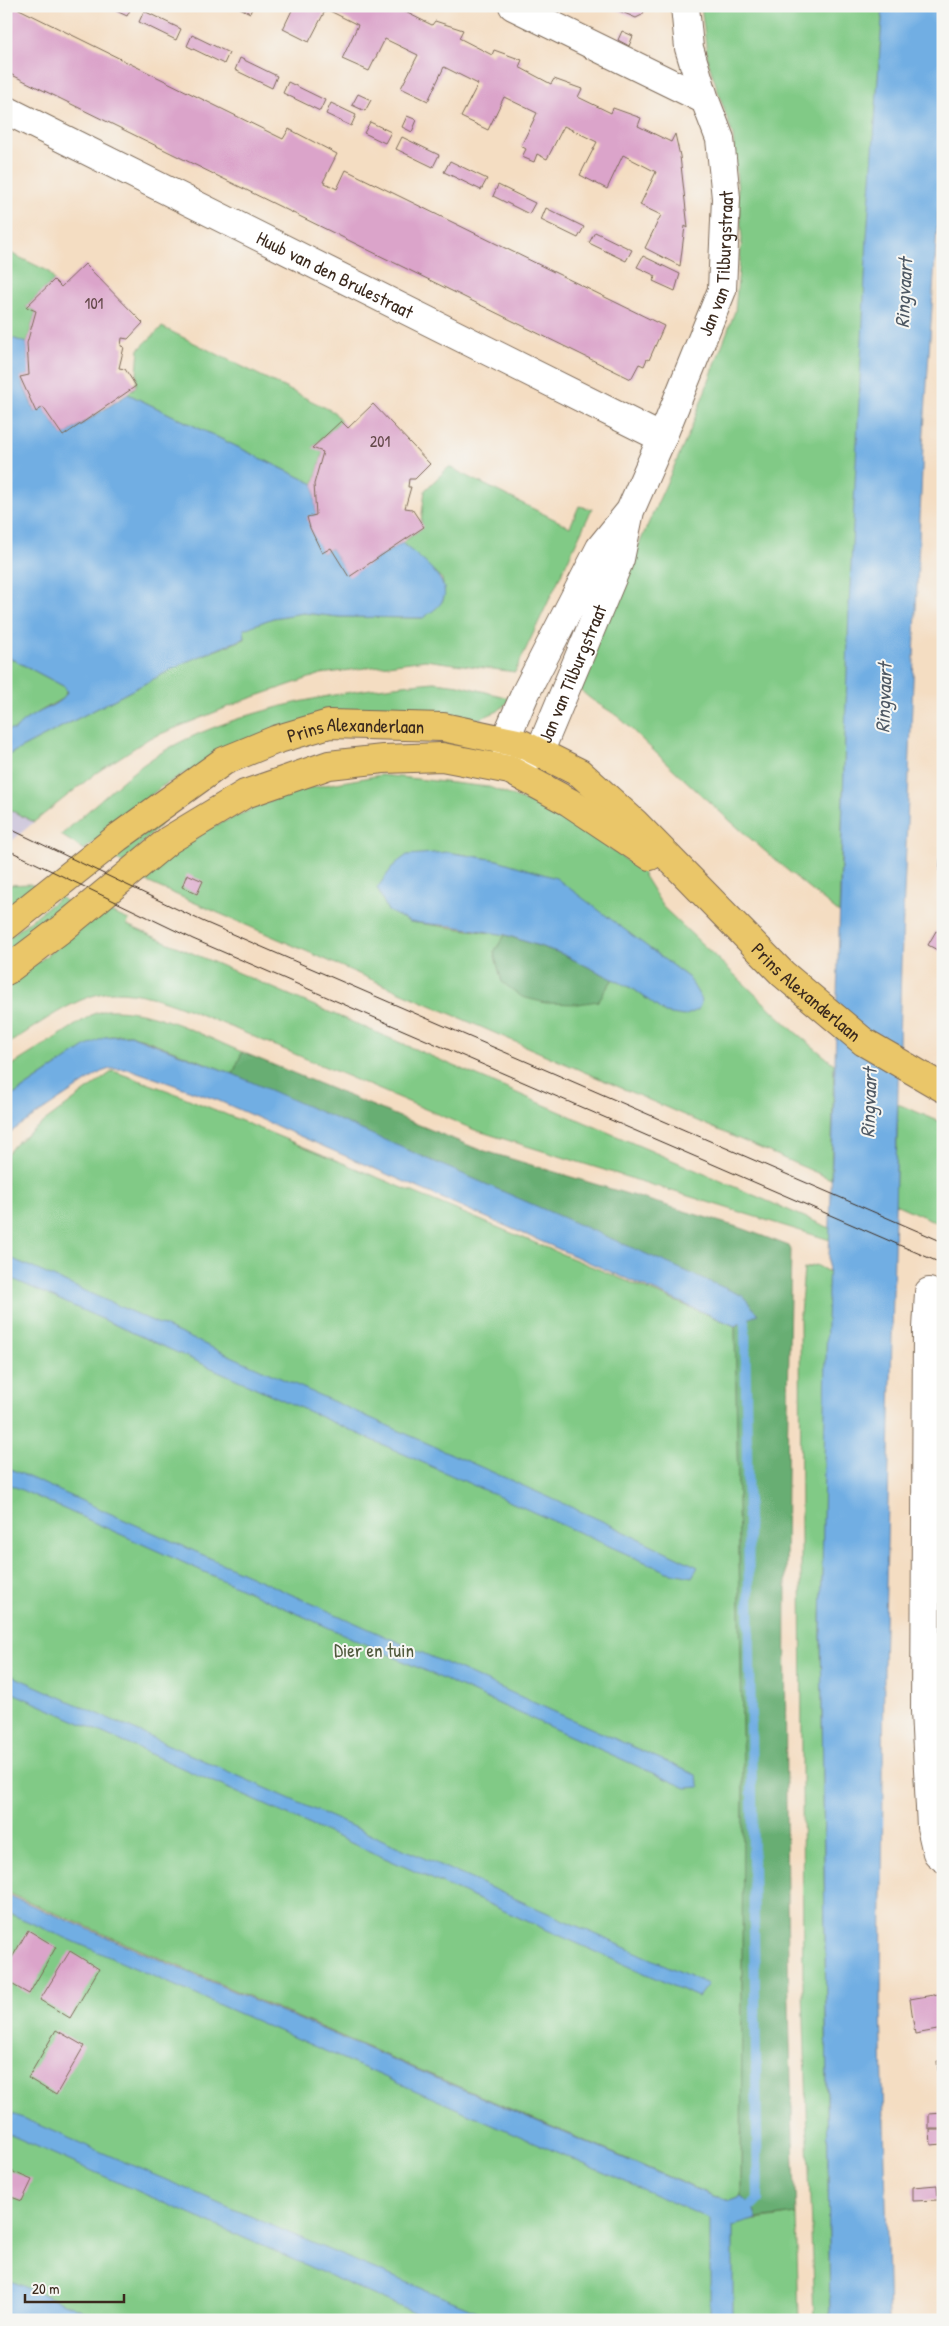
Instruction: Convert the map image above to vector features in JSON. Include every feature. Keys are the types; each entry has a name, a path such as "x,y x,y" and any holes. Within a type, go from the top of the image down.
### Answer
{"main road":[{"name":"Prins Alexanderlaan","path":"6,926 117,838 224,761 275,740 329,724 443,727 522,744 580,773 634,822 783,974 864,1042 943,1088"},
{"name":"Prins Alexanderlaan","path":"6,972 64,927 169,840 246,794 329,765 383,758 442,757 510,770 569,802 708,898"}],"street":[{"path":"513,6 705,100"},
{"name":"Jan van Tilburgstraat","path":"630,511 600,548 525,694 505,740 510,770 539,753 620,559 630,511 722,290 726,198 720,140 689,48 685,6"},
{"name":"Huub van den Brulestraat","path":"6,110 662,438"},
{"path":"929,1292 925,1711 931,1828 937,1853 943,1858"}],"shaded area":[{"path":"6,808 34,822 6,846"}],"green space":[{"path":"701,6 883,6 857,459 839,913 729,820 623,721 592,700 576,684 690,431 735,311 742,238 733,136 708,61"},
{"path":"6,251 48,271 54,280 26,307 36,311 27,343 6,336"},
{"path":"162,327 334,412 341,421 313,447 323,452 314,484 128,394 136,386 139,349"},
{"path":"449,467 570,527 579,506 592,509 515,672 425,660 321,674 248,699 148,739 96,773 34,822 6,808 6,756 188,661 245,639 243,629 273,618 303,613 339,617 422,618 442,602 444,591 442,579 402,543 423,527 421,522 425,490"},
{"path":"6,656 65,687 66,690 65,697 27,719 13,731 6,729"},
{"path":"434,682 459,685 509,698 509,701 498,711 479,719 403,716 185,773 161,787 84,850 61,835 141,766 171,747 200,733 232,721 299,702 368,689"},
{"path":"381,775 489,787 569,818 641,871 664,908 794,1031 834,1064 831,1179 140,879 210,828 292,791","holes":["447,852 497,860 556,879 689,978 665,1013 635,990 613,979 598,1001 502,982 494,952 505,935 410,922"]},
{"path":"165,820 123,863 111,857"},
{"path":"30,884 36,887 6,911 6,885"},
{"path":"60,897 72,906 6,959 6,940"},
{"path":"105,910 129,920 127,925 830,1228 830,1240 475,1130 195,1012 144,995 112,992 85,999 57,1012 6,1045 6,987"},
{"path":"505,935 560,953 613,979 598,1001 578,1004 546,1003 522,997 502,982 494,952"},
{"path":"106,1010 124,1010 159,1018 193,1030 242,1052 233,1074 144,1039 130,1035 105,1037 55,1067 6,1100 6,1069 93,1014"},
{"path":"242,1052 475,1148 744,1229 789,1246 791,1250 786,1611 786,1853 791,2094 796,2214 757,2219 752,2205 741,2196 743,1780 735,1326 757,1314 233,1074"},
{"name":"Dier en tuin","path":"113,1071 172,1092 735,1326 743,1780 741,2196 731,2200 713,2196 6,1892 6,1155 16,1143"},
{"path":"898,1104 943,1123 943,1225 895,1204"},
{"path":"816,1265 829,1272 821,1630 830,2320 814,2320 803,1991 800,1314 804,1269"},
{"path":"6,1901 750,2221 796,2214 799,2320 6,2320"}],"water":[{"name":"Ringvaart","path":"883,6 943,6 943,136 923,446 901,964 884,1668 881,2005 889,2320 830,2320 821,1630 826,1354 849,606 867,237"},
{"path":"6,336 27,343 29,375 20,377 35,412 43,407 63,436 128,394 314,484 316,515 307,518 322,553 331,548 349,576 402,543 425,562 439,578 444,587 441,603 423,618 339,617 303,613 273,618 244,629 245,638 188,661 6,756 6,729 15,730 26,719 56,703 67,693 65,687 6,656"},
{"path":"447,852 497,860 556,878 689,978 702,1000 698,1010 684,1016 665,1013 635,990 560,953 506,935 452,926 410,922 388,911 377,888 395,864 407,855"},
{"path":"130,1035 233,1074 743,1296 758,1314 735,1326 217,1100 129,1069 110,1069 101,1072 6,1135 6,1100 85,1047 105,1037"},
{"path":"6,1256 600,1520 698,1567 692,1577 667,1572 6,1276"},
{"path":"6,1467 696,1775 700,1787 686,1788 6,1483"},
{"path":"6,1673 708,1984 698,1997 6,1690"},
{"path":"6,1894 712,2196 731,2200 741,2196 752,2205 757,2219 733,2226 733,2320 710,2320 710,2219 6,1912"},
{"path":"6,2111 324,2248 498,2320 430,2320 6,2133"},
{"path":"6,2279 105,2320 6,2320"}],"building":[{"path":"6,6 13,6 283,139 289,129 337,154 323,182 337,189 346,170 664,326 649,360 647,359 644,366 639,364 631,379 6,72"},
{"path":"106,6 132,6 127,16"},
{"path":"236,6 253,6 250,13"},
{"path":"294,6 401,6 399,9 432,25 435,21 463,30 459,38 492,55 494,50 522,60 519,67 551,84 554,79 582,89 578,97 611,113 613,108 641,118 638,126 671,142 675,134 680,156 688,228 685,226 680,266 645,248 661,215 640,205 656,172 623,155 607,189 580,175 597,142 564,126 547,159 537,154 534,162 522,157 526,149 521,146 537,113 504,97 488,130 461,117 478,84 444,67 428,101 401,88 418,55 385,39 369,71 342,59 358,25 326,9 309,42 283,29"},
{"path":"608,6 645,6 645,10 642,15 636,18"},
{"path":"144,11 181,29 176,40 139,22"},
{"path":"622,31 633,36 629,46 618,40"},
{"path":"192,35 229,53 224,64 187,46"},
{"path":"240,58 277,76 272,88 235,70"},
{"path":"288,82 325,100 320,111 283,93"},
{"path":"358,94 371,100 365,111 352,105"},
{"path":"331,103 356,115 351,126 326,114"},
{"path":"407,116 417,120 412,132 402,127"},
{"path":"370,122 391,132 385,143 364,133"},
{"path":"402,137 439,155 433,167 396,149"},
{"path":"450,161 487,179 481,190 444,172"},
{"path":"498,185 535,203 529,214 493,196"},
{"path":"546,208 584,227 578,238 541,220"},
{"path":"595,232 632,250 626,261 589,243"},
{"path":"643,256 680,274 675,291 653,281 656,276 637,267"},
{"path":"85,264 143,323 128,339 122,338 121,346 124,347 119,368 125,369 136,386 63,436 43,407 36,412 20,377 29,375 27,343 36,311 26,307 54,280 61,287"},
{"path":"373,404 430,464 415,479 409,479 408,487 411,487 405,508 412,509 424,527 349,577 331,548 322,553 310,528 307,517 316,515 314,484 323,452 312,448 341,421 348,428"},
{"path":"941,852 943,852 943,873 939,871"},
{"path":"187,874 203,881 197,894 182,887"},
{"path":"936,931 943,935 943,953 928,945"},
{"path":"28,1930 56,1947 29,1994 6,1981 6,1968"},
{"path":"70,1951 99,1969 70,2018 40,2000"},
{"path":"939,1994 943,2029 915,2034 910,1999"},
{"path":"56,2030 84,2046 56,2095 28,2078"},
{"path":"937,2061 943,2061 943,2083 938,2071"},
{"path":"943,2113 943,2129 929,2129 929,2114"},
{"path":"930,2130 943,2130 943,2144 931,2145"},
{"path":"9,2170 32,2180 22,2201 6,2195 6,2177"},
{"path":"937,2185 938,2200 913,2201 913,2187"}],"waterway":[{"path":"745,1321 758,2199 752,2205"}],"tram line":[{"path":"6,827 202,921 943,1242"},
{"path":"6,849 193,939 943,1264"}]}
